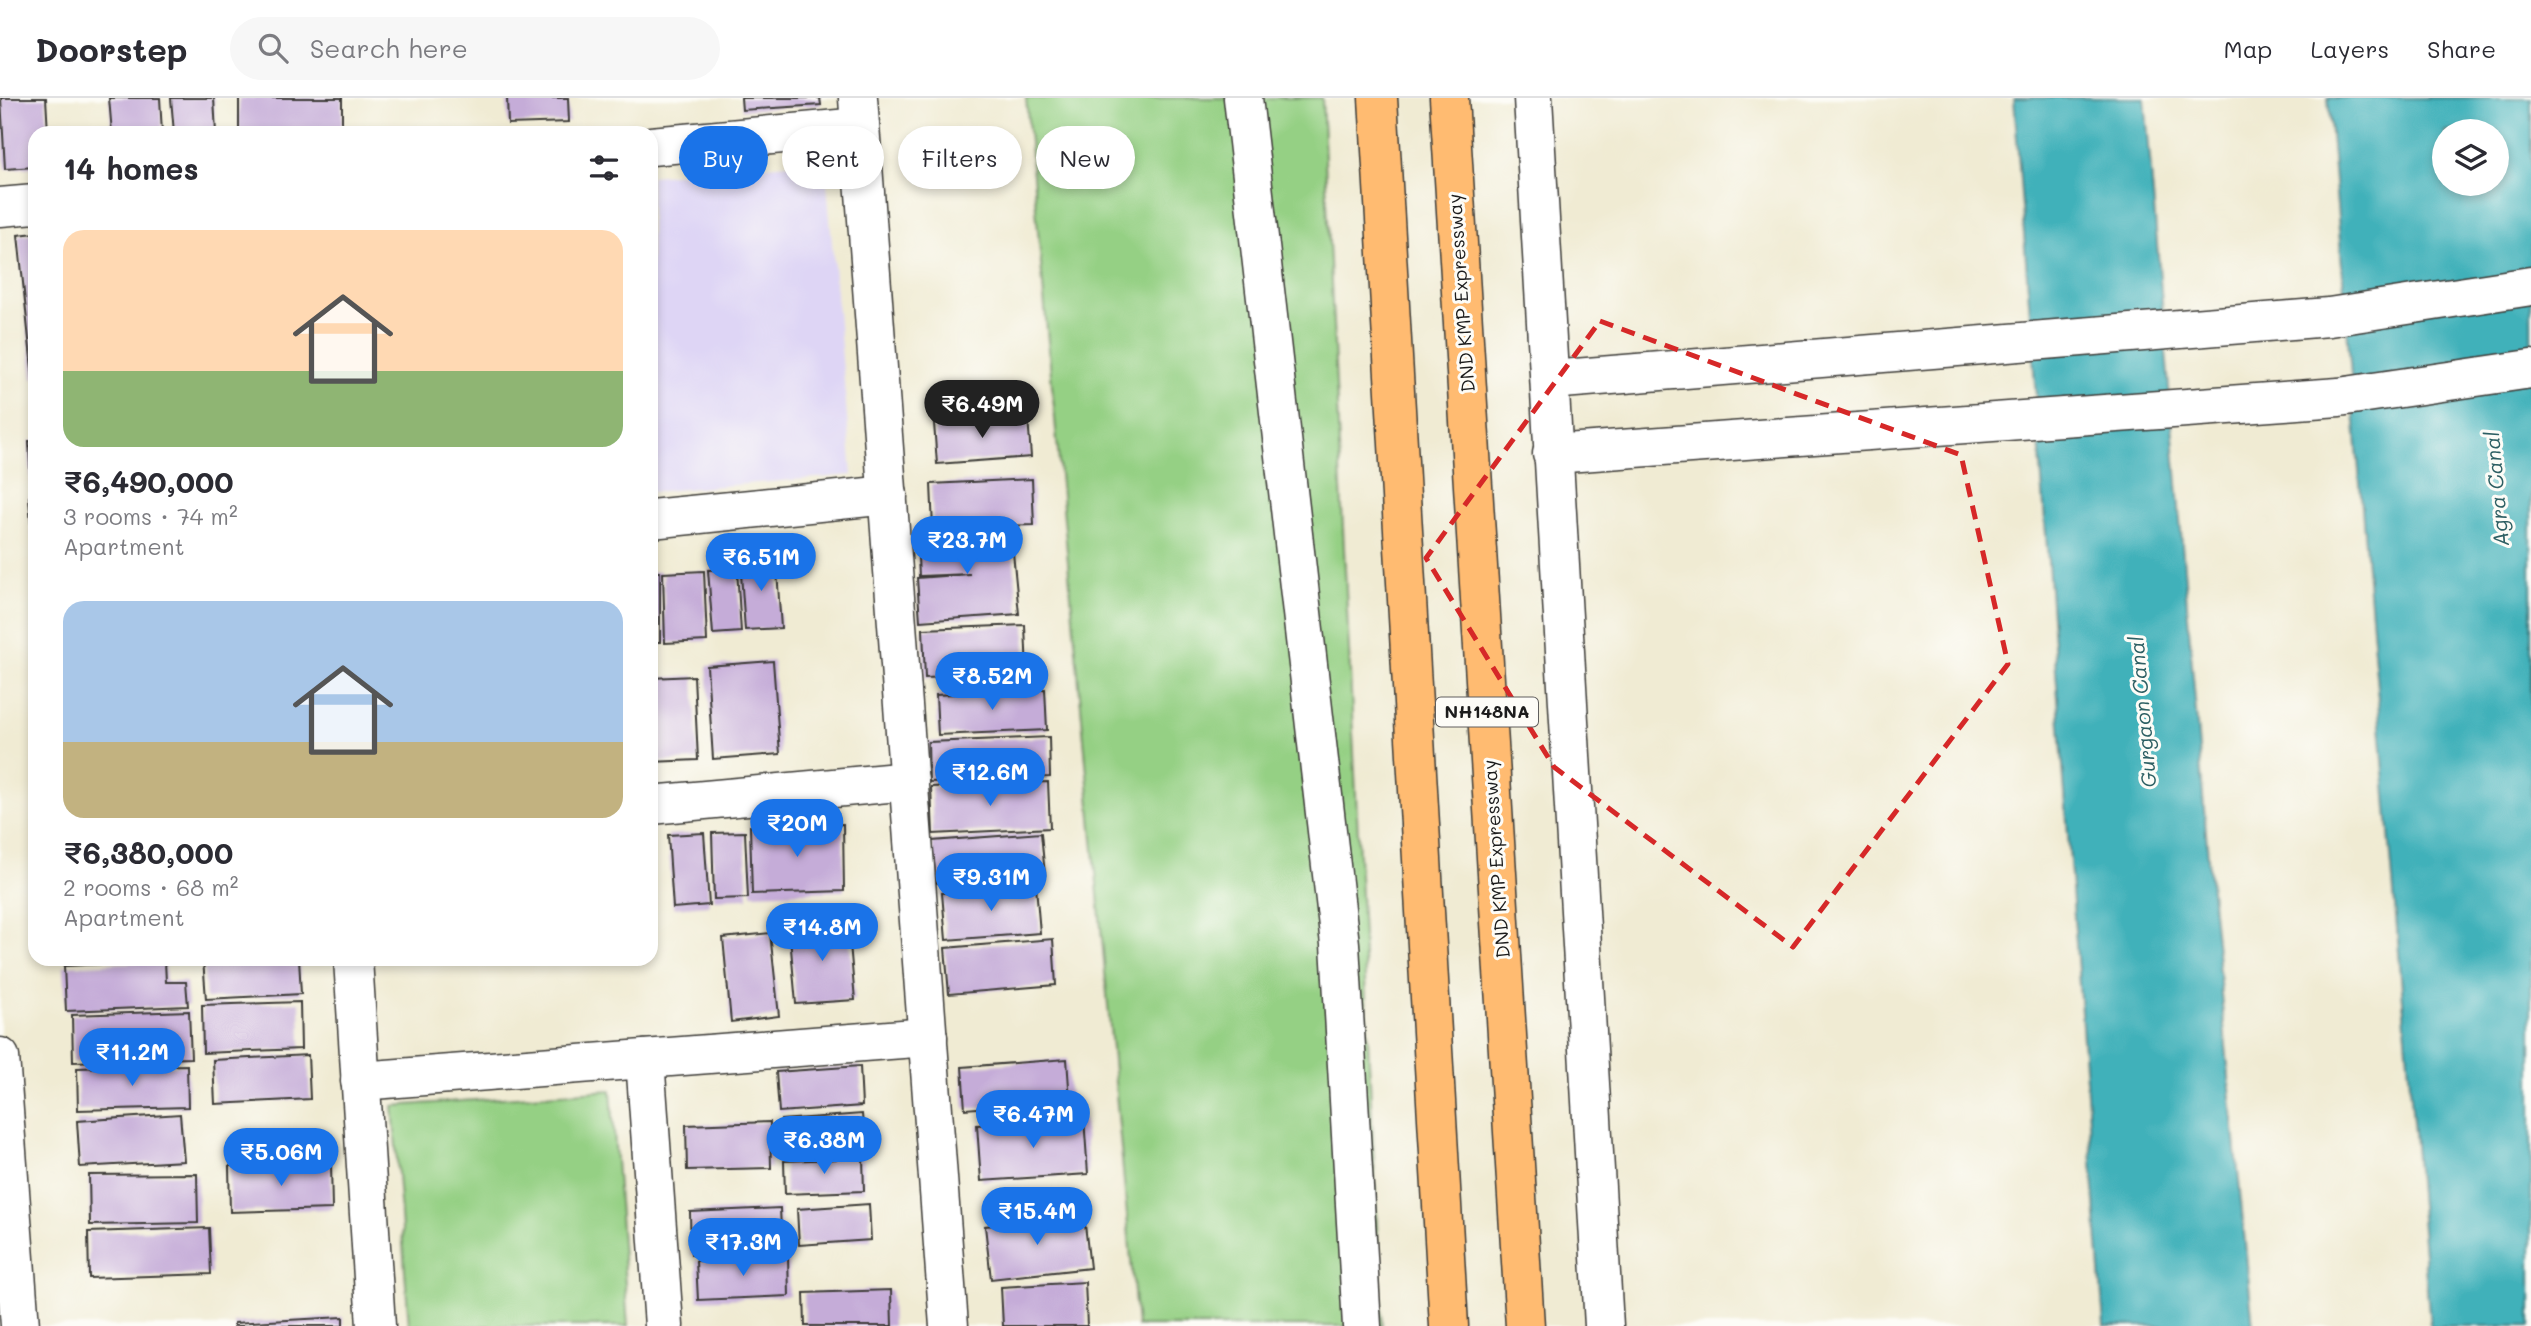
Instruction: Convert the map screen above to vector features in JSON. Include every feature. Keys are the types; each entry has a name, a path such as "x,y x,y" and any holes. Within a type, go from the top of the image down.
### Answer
{"highway":[{"name":"NH148NA","path":"1378,98 1450,1326"},
{"name":"DND KMP Expressway","path":"1449,98 1525,1326"}],"street":[{"path":"1243,98 1340,944 1362,1326"},
{"path":"1534,98 1552,454 1604,1326"},
{"path":"658,145 859,113 949,1326"},
{"path":"0,207 28,205"},
{"path":"1550,380 2329,317 2531,286"},
{"path":"1552,454 2339,397 2531,369"},
{"path":"658,518 888,495"},
{"path":"658,804 909,781"},
{"path":"353,966 376,1326"},
{"path":"360,1081 928,1037"},
{"path":"0,1057 1,1099 20,1326"},
{"path":"645,1059 664,1326"}],"highlighted area":[{"path":"1600,321 1961,455 2008,664 1793,947 1554,767 1426,558"}],"shaded area":[{"path":"782,165 782,189 827,189 852,475 658,491 658,175 679,174 679,189 768,189 768,166"}],"green space":[{"path":"1026,98 1322,98 1382,1326 1137,1326"},
{"path":"611,1090 628,1326 409,1326 393,1106"}],"water":[{"name":"Gurgaon Canal","path":"2014,98 2145,98 2209,869 2253,1326 2104,1326"},
{"name":"Agra Canal","path":"2328,98 2531,98 2531,1326 2430,1326"}],"building":[{"path":"1,98 46,98 48,126 28,126 28,167 5,169"},
{"path":"109,98 160,98 162,126 111,126"},
{"path":"171,98 214,98 216,126 173,126"},
{"path":"239,98 342,98 342,126 239,126"},
{"path":"507,98 568,98 569,122 508,124"},
{"path":"741,98 820,98 821,105 742,110"},
{"path":"28,234 28,330 18,235"},
{"path":"1028,417 1031,457 937,464 934,423"},
{"path":"1032,479 1034,525 933,528 931,484"},
{"path":"1011,532 1019,614 920,621 917,578 970,574 919,576 917,537"},
{"path":"776,556 781,628 745,630 740,559"},
{"path":"737,569 741,632 713,634 708,570"},
{"path":"704,571 707,641 665,643 663,573"},
{"path":"658,572 660,572 658,642"},
{"path":"1025,625 1027,674 925,678 923,629"},
{"path":"773,661 780,754 713,759 707,666"},
{"path":"694,676 698,760 658,762 658,678"},
{"path":"1045,689 1047,730 938,735 936,695"},
{"path":"1049,737 1050,777 929,782 928,742"},
{"path":"1048,782 1050,828 933,834 931,787"},
{"path":"843,824 844,891 752,894 750,826"},
{"path":"745,832 748,898 714,899 712,833"},
{"path":"704,833 709,905 673,908 668,835"},
{"path":"1041,833 1045,875 936,883 932,841"},
{"path":"1036,886 1040,933 946,940 942,893"},
{"path":"848,921 855,1000 796,1004 789,926"},
{"path":"770,933 779,1016 731,1022 723,938"},
{"path":"1053,939 1056,985 949,994 945,948"},
{"path":"64,966 165,966 166,982 186,982 188,1006 66,1011"},
{"path":"204,966 299,966 301,994 206,999"},
{"path":"300,1002 301,1049 203,1053 202,1005"},
{"path":"189,1011 191,1058 73,1062 72,1015"},
{"path":"308,1055 310,1099 215,1104 213,1060"},
{"path":"1067,1059 1070,1101 965,1109 962,1067"},
{"path":"187,1065 188,1107 78,1110 77,1068"},
{"path":"860,1066 862,1106 779,1112 776,1072"},
{"path":"180,1114 184,1161 80,1167 77,1121"},
{"path":"862,1114 865,1150 784,1156 781,1120"},
{"path":"1084,1118 1088,1174 981,1181 977,1125"},
{"path":"770,1122 771,1168 687,1170 686,1125"},
{"path":"863,1158 864,1191 785,1194 784,1161"},
{"path":"331,1163 332,1209 230,1212 229,1166"},
{"path":"197,1174 198,1223 90,1225 89,1175"},
{"path":"869,1204 871,1240 799,1245 797,1209"},
{"path":"780,1208 782,1251 691,1255 690,1212"},
{"path":"1084,1216 1090,1268 991,1279 985,1226"},
{"path":"209,1228 211,1274 89,1278 88,1232"},
{"path":"788,1257 789,1296 698,1300 696,1261"},
{"path":"1085,1282 1087,1326 1003,1326 1001,1287"},
{"path":"891,1290 892,1326 805,1326 804,1293"},
{"path":"343,1317 343,1326 234,1326 234,1323"}]}
